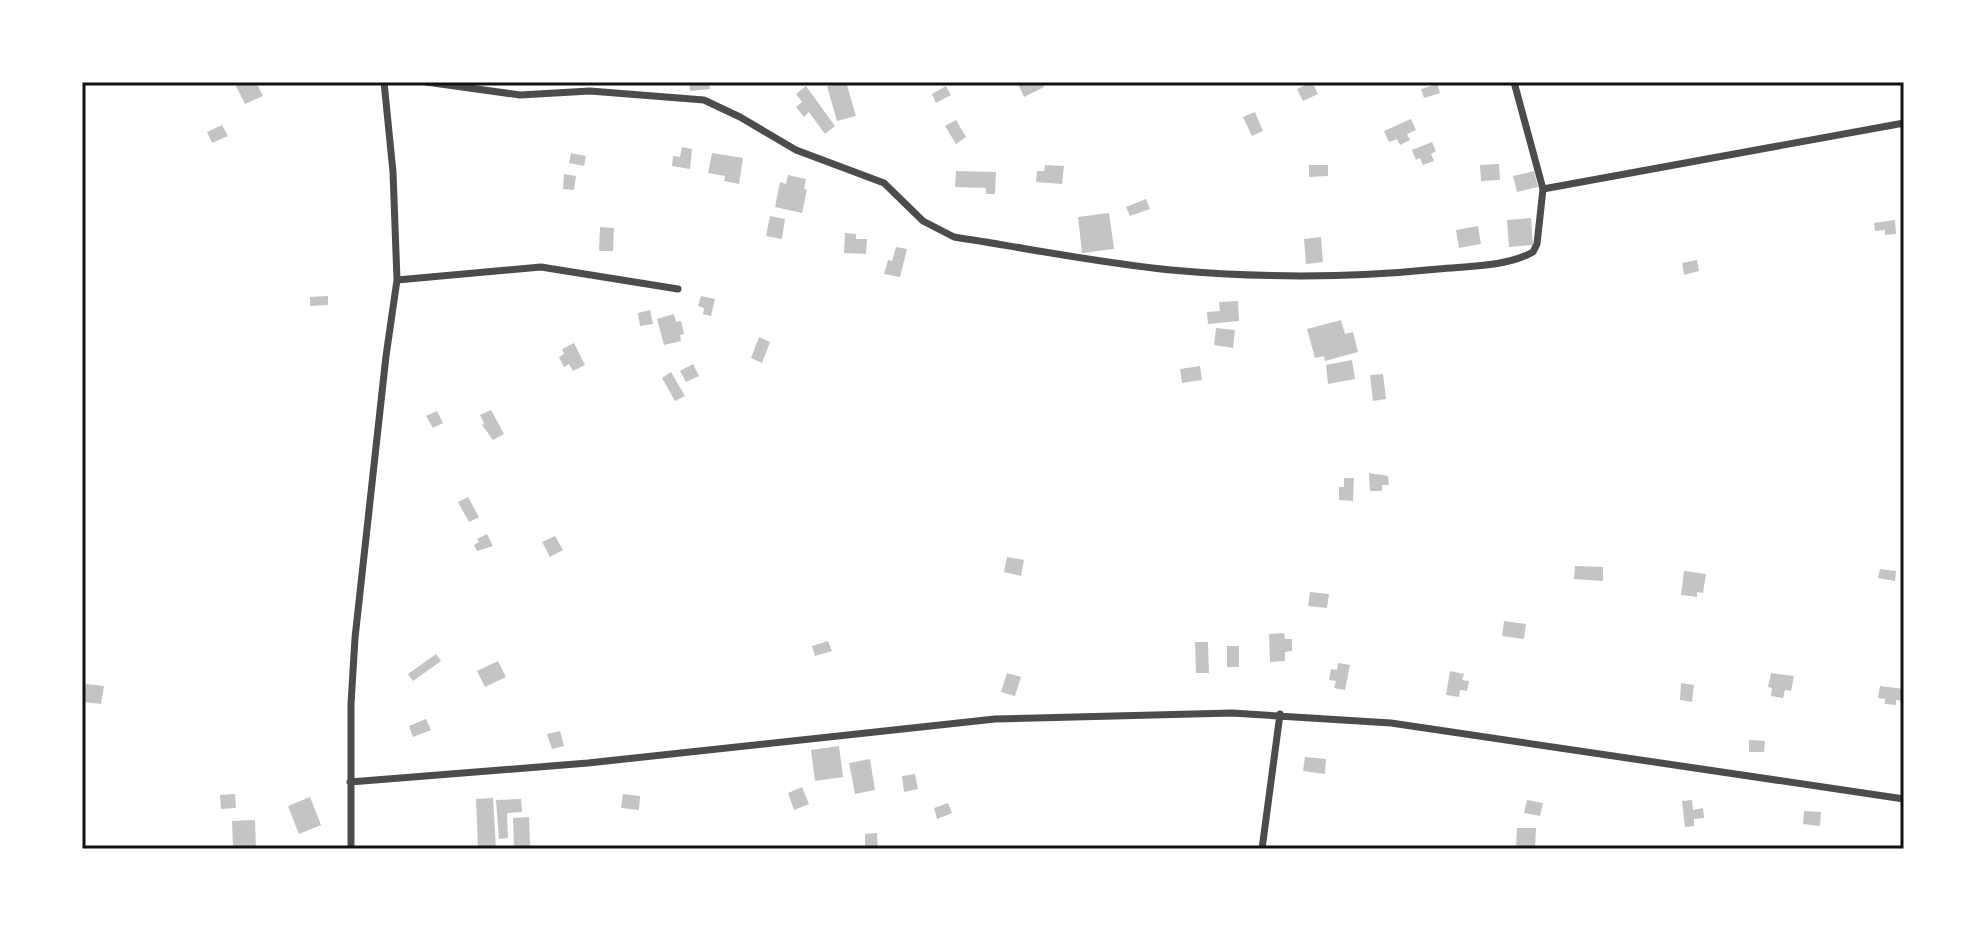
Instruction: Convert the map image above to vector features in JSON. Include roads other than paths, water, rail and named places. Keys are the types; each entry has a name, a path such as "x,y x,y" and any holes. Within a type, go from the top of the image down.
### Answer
{"street":[{"path":"351,849 355,638 397,280 393,172 384,82"},
{"path":"426,82 520,95 590,91 704,100 796,150 884,183 923,221 945,234 1168,270 1317,276 1394,273 1515,260 1533,252 1537,244 1543,189 1514,82"},
{"path":"1543,189 1904,123"},
{"path":"397,280 541,267 678,289"},
{"path":"350,782 588,763 995,719 1280,714 1391,723 1904,799"},
{"path":"1262,849 1280,714"}]}
